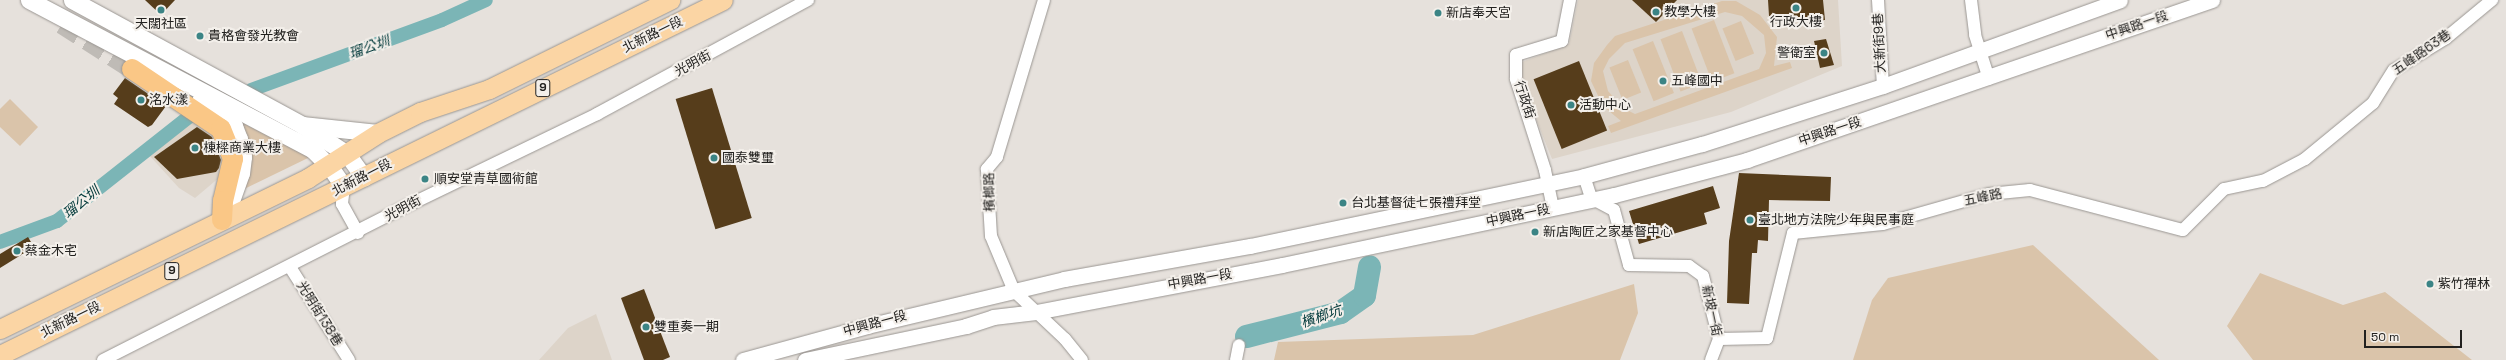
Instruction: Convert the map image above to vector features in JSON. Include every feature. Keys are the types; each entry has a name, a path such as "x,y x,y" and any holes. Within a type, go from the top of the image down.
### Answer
{"highway":[{"path":"132,69 221,129 233,159 223,201 222,220"}],"main road":[{"path":"29,0 165,69 313,150 330,166 344,187"},
{"path":"72,0 302,125 347,154 364,177"},
{"name":"北新路一段","path":"0,329 330,166 378,132 420,112 489,89 670,0"},
{"name":"北新路一段","path":"0,355 724,0"},
{"path":"165,69 184,90 223,115 234,126 239,139 243,157 241,173 232,202 222,220"},
{"path":"302,125 378,132"}],"street":[{"name":"光明街","path":"103,360 638,93 808,0"},
{"name":"檳榔路","path":"1044,0 1015,88 997,157 987,169 991,236 1014,291 1066,339 1082,360"},
{"name":"行政街","path":"1548,185 1516,79 1516,55 1562,41 1570,0"},
{"name":"大新街9巷","path":"1878,0 1882,86"},
{"path":"1971,0 1980,49 1989,79"},
{"name":"中興路一段","path":"743,360 867,326 1014,291 1548,185 1584,176 1702,144 1882,86 1980,49 2120,0"},
{"name":"中興路一段","path":"805,360 966,326 993,317 1036,312 1553,208 1591,198 1614,195 1747,160 1989,79 2212,0"},
{"name":"五峰路63巷","path":"2305,158 2373,103 2394,70 2446,38 2492,0"},
{"name":"五峰路","path":"1719,339 1767,338 1793,233 1883,224 1990,194 2030,190 2183,230 2224,189 2263,181 2305,158"},
{"path":"1584,176 1591,198"},
{"path":"1548,185 1553,208"},
{"path":"344,187 342,204 358,233"},
{"name":"新坡一街","path":"1591,198 1614,210 1629,265 1689,266 1703,276 1719,339 1711,360"},
{"name":"光明街138巷","path":"290,267 349,360"},
{"path":"1236,360 1239,345"}],"shaded area":[{"name":"五峰國中","path":"1578,0 1838,0 1842,66 1731,112 1552,159 1520,79 1522,62 1569,44"},
{"path":"1722,1 1736,1 1760,15 1777,37 1774,66 1790,62 1792,68 1611,133 1608,126 1621,121 1603,106 1591,81 1594,63 1615,36","holes":["1725,12 1742,16 1764,35 1766,53 1759,69 1635,114 1623,108 1608,91 1603,71 1609,59 1625,43"]},
{"path":"1714,20 1734,73 1712,82 1692,29"},
{"path":"1741,21 1754,53 1736,61 1722,28"},
{"path":"1682,31 1702,83 1681,92 1661,39"},
{"path":"1653,41 1674,93 1654,101 1633,49"},
{"path":"1628,60 1641,92 1623,100 1609,67"},
{"path":"10,99 38,127 20,146 0,127 0,109"},
{"name":"棟樑商業大樓","path":"195,114 221,134 227,171 195,198 179,188 148,154"},
{"path":"235,119 310,157 238,192"},
{"path":"2033,245 2159,360 1853,360 1872,300 1888,278"},
{"path":"2260,273 2343,305 2385,292 2472,360 2253,360 2227,326"},
{"path":"1634,284 1638,313 1620,360 1274,360 1278,342 1473,335"},
{"path":"596,314 612,360 539,360 568,328"}],"building":[{"name":"天闊社區","path":"145,0 175,0 161,15"},
{"name":"教學大樓","path":"1632,0 1677,0 1656,22"},
{"name":"行政大樓","path":"1768,0 1823,0 1825,20 1798,21 1798,16 1769,16"},
{"name":"警衛室","path":"1826,39 1834,65 1820,68 1814,41"},
{"name":"活動中心","path":"1579,61 1607,131 1562,149 1534,79"},
{"name":"洺水漾","path":"125,78 166,106 152,125 148,127 114,104 118,98 113,94"},
{"name":"國泰雙璽","path":"712,88 752,218 715,229 676,99"},
{"name":"棟樑商業大樓","path":"197,127 212,137 221,160 219,168 216,172 177,179 154,157"},
{"name":"臺北地方法院少年與民事庭","path":"1739,173 1831,177 1830,201 1769,200 1768,241 1758,240 1757,253 1752,253 1749,304 1727,303 1729,241"},
{"path":"1713,186 1720,208 1704,213 1707,224 1639,244 1629,211"},
{"name":"蔡金木宅","path":"28,237 34,247 0,268 0,254"},
{"name":"雙重奏一期","path":"644,289 670,357 663,360 644,360 621,298"}],"waterway":[{"name":"瑠公圳","path":"251,90 442,20 486,0"},
{"name":"瑠公圳","path":"0,242 57,221 190,116"},
{"name":"檳榔坑","path":"1246,336 1340,312 1364,295 1369,266"}],"tunnel":[{"path":"62,24 132,69"}],"place":[{"name":"行政大樓","path":"1796,8"},
{"name":"天闊社區","path":"161,10"},
{"name":"教學大樓","path":"1656,12"},
{"name":"新店奉天宮","path":"1438,13"},
{"name":"貴格會發光教會","path":"200,36"},
{"name":"警衛室","path":"1824,53"},
{"name":"五峰國中","path":"1663,81"},
{"name":"洺水漾","path":"141,100"},
{"name":"活動中心","path":"1571,105"},
{"name":"棟樑商業大樓","path":"195,148"},
{"name":"國泰雙璽","path":"714,158"},
{"name":"順安堂青草國術館","path":"425,179"},
{"name":"台北基督徒七張禮拜堂","path":"1343,203"},
{"name":"臺北地方法院少年與民事庭","path":"1750,220"},
{"name":"新店陶匠之家基督中心","path":"1535,232"},
{"name":"蔡金木宅","path":"17,251"},
{"name":"紫竹禪林","path":"2430,284"},
{"name":"雙重奏一期","path":"646,327"}]}
